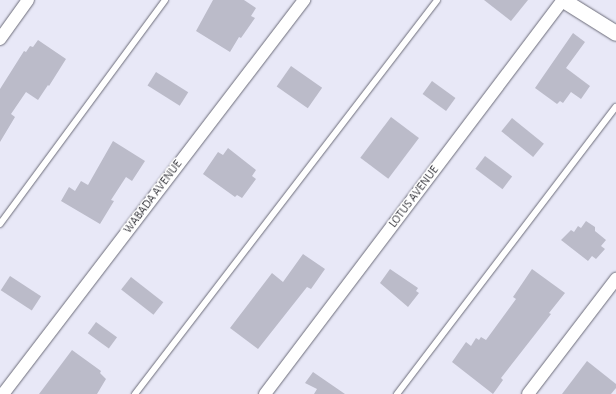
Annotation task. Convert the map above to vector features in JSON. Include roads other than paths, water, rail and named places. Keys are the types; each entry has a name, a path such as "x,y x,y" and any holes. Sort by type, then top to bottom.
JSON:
{"street":[{"path":"0,39 28,0"},
{"name":"WABADA AVENUE","path":"3,394 304,0"},
{"path":"563,0 616,33"},
{"name":"LOTUS AVENUE","path":"265,394 563,0"},
{"path":"528,394 616,279"}],"lane":[{"path":"0,224 165,0"},
{"path":"135,394 437,0"},
{"path":"397,394 616,107"}]}
